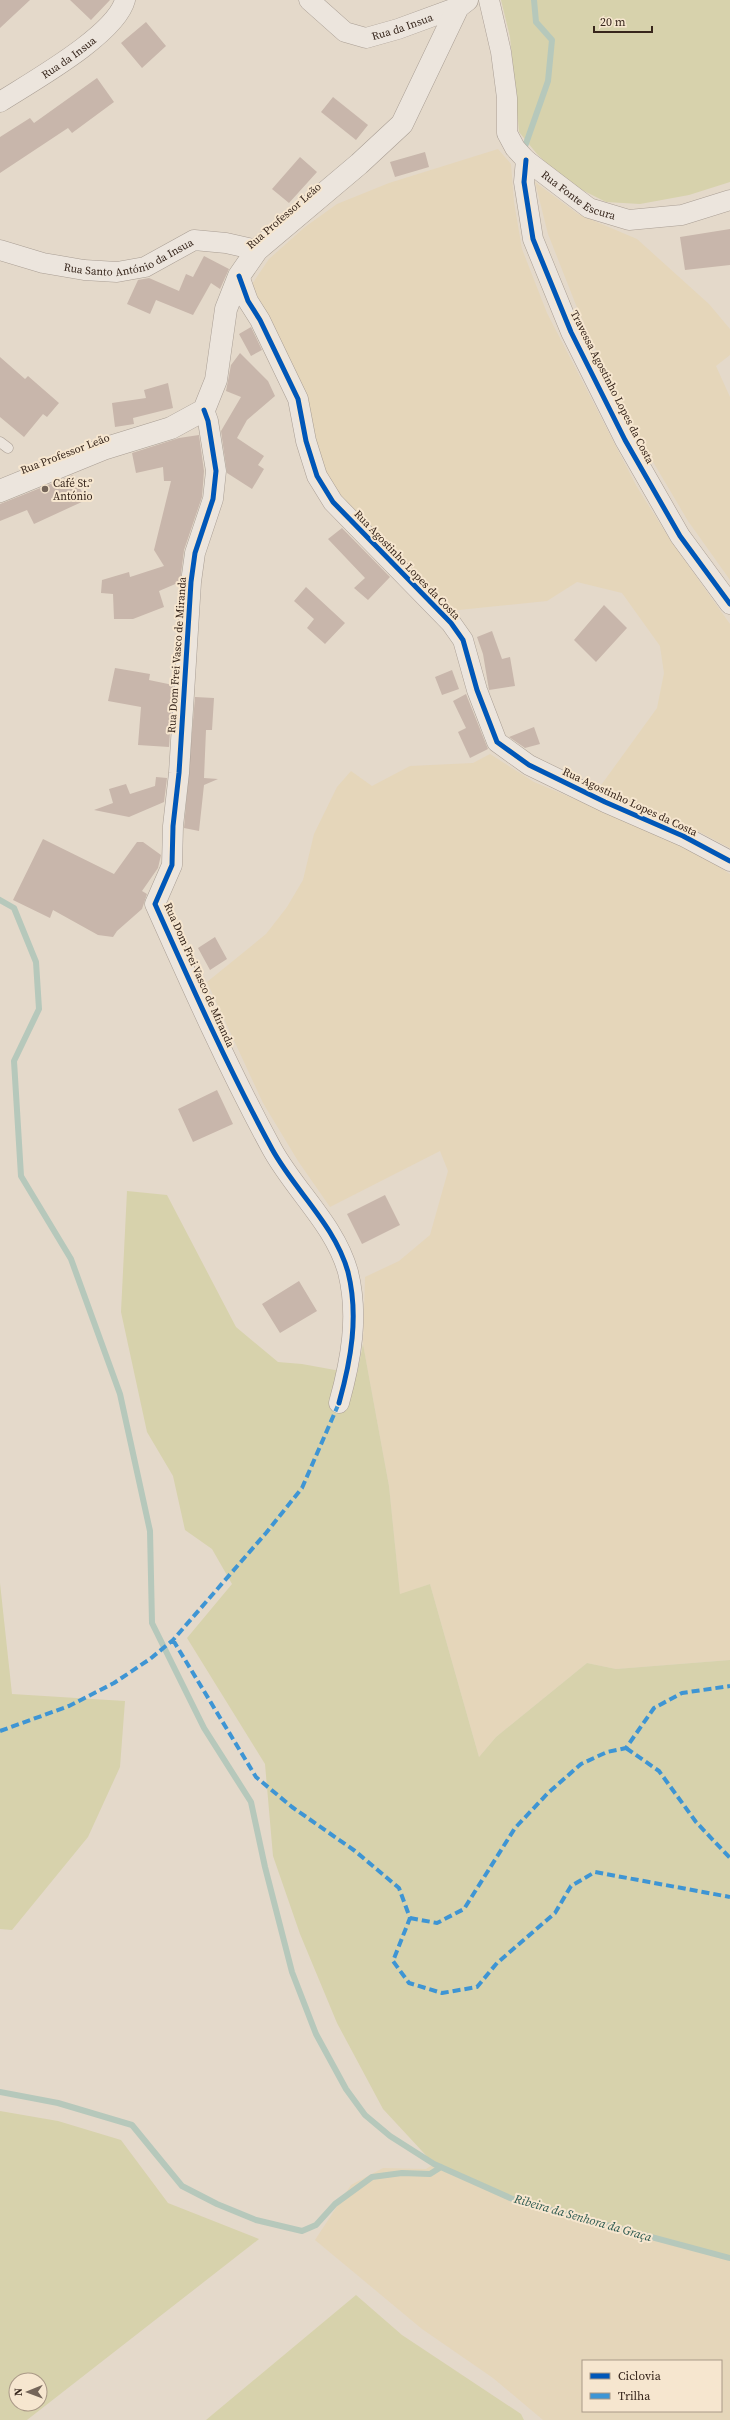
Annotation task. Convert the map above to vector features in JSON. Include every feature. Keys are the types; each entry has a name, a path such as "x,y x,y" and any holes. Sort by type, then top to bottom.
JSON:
{"street":[{"name":"Rua da Insua","path":"0,102 98,36 123,8 125,0"},
{"name":"Rua da Insua","path":"309,0 345,32 366,38 398,29 463,4"},
{"name":"Rua Fonte Escura","path":"489,0 501,52 507,98 507,132 521,154 589,208 629,220 682,215 730,201"},
{"name":"Rua Professor Leão","path":"0,491 103,449 171,428 204,410 216,380 226,309 238,276 257,250 359,164 402,124 463,4"},
{"name":"Travessa Agostinho Lopes da Costa","path":"521,154 533,239 571,332 625,440 680,536 730,604"},
{"name":"Rua Santo António da Insua","path":"0,250 43,263 84,270 117,272 145,267 194,240 226,243 257,250"},
{"name":"Rua Agostinho Lopes da Costa","path":"238,276 248,301 260,320 298,400 306,442 317,476 333,502 451,623 463,640 477,690 497,742 529,765 605,802 683,836 730,861"},
{"name":"Rua Dom Frei Vasco de Miranda","path":"204,410 211,436 215,478 213,499 195,553 191,582 178,786 173,826 172,865 155,904 232,1072 273,1151 329,1230 348,1272 354,1315 350,1364 339,1403"}],"shaded area":[{"path":"501,0 730,0 730,182 689,195 640,204 606,202 566,182 537,154 519,132 510,37"},
{"path":"498,149 511,164 514,202 522,249 547,313 637,487 671,541 730,624 730,848 690,827 599,788 657,708 664,673 660,646 622,593 577,582 547,601 449,611 349,509 328,480 250,287 269,259 305,227 337,204 389,183"},
{"path":"535,182 578,214 637,239 709,304 730,329 730,355 716,366 730,397 730,580 688,521 623,411 576,305 548,234"},
{"path":"490,754 534,782 685,845 730,874 730,1660 616,1669 587,1663 496,1737 479,1757 430,1584 400,1595 389,1486 363,1344 365,1277 399,1261 430,1235 448,1171 440,1151 330,1207 298,1161 263,1103 207,982 266,934 287,907 303,880 314,834 337,787 351,771 372,786 410,766 473,763"},
{"path":"127,1191 167,1195 236,1327 278,1362 302,1364 357,1374 363,1344 389,1486 400,1594 430,1584 479,1757 496,1737 587,1663 616,1669 730,1660 730,2258 517,2201 434,2164 383,2109 337,2023 300,1934 273,1856 265,1764 187,1638 232,1584 212,1549 185,1530 173,1476 147,1432 121,1312"},
{"path":"0,1583 12,1694 125,1701 120,1767 88,1837 12,1930 0,1929"},
{"path":"0,2111 58,2121 121,2140 168,2203 259,2239 48,2404 48,2372 8,2372 8,2412 37,2412 27,2420 0,2420"},
{"path":"434,2164 517,2201 730,2258 730,2420 543,2420 493,2378 422,2329 315,2240 351,2185 383,2168 426,2169"},
{"path":"356,2295 402,2335 521,2414 524,2420 206,2420"}],"building":[{"path":"0,0 30,0 0,28"},
{"path":"70,0 110,0 91,20"},
{"path":"146,22 166,46 142,68 121,43"},
{"path":"97,78 114,102 72,133 68,128 0,173 0,137 30,118 34,123"},
{"path":"333,97 368,125 356,140 321,112"},
{"path":"425,152 429,167 395,177 390,162"},
{"path":"300,157 317,172 289,203 272,189"},
{"path":"730,229 730,265 685,270 680,237"},
{"path":"204,256 229,269 220,289 211,283 193,315 156,300 150,314 127,304 138,280 149,278 179,291 186,274 193,277"},
{"path":"251,327 262,350 251,356 239,334"},
{"path":"240,353 268,381 275,396 247,420 237,438 264,456 258,465 264,469 252,489 227,473 221,431 241,397 226,391 231,365"},
{"path":"0,357 25,379 28,376 59,403 47,417 43,414 24,437 0,417"},
{"path":"168,383 173,408 133,418 134,424 115,427 112,403 146,398 144,390"},
{"path":"199,435 204,471 202,497 184,550 180,582 159,591 164,607 133,619 114,619 113,594 101,593 102,580 129,572 130,577 164,566 154,550 171,481 164,481 163,467 136,473 132,453 179,438"},
{"path":"73,475 86,500 34,524 27,510 0,521 0,504"},
{"path":"342,528 390,577 368,600 354,588 365,578 328,539"},
{"path":"306,587 345,623 325,644 307,628 314,619 294,601"},
{"path":"604,605 627,628 596,662 574,640"},
{"path":"492,631 502,659 510,657 515,686 489,690 483,654 477,637"},
{"path":"115,668 150,674 149,680 173,685 169,747 138,745 141,707 108,701"},
{"path":"452,670 459,689 442,695 435,677"},
{"path":"466,694 488,749 470,758 458,732 466,728 453,701"},
{"path":"195,697 214,698 212,730 206,730 204,778 218,779 204,785 199,831 184,828"},
{"path":"534,727 540,744 525,748 509,737"},
{"path":"156,777 167,778 164,802 129,817 94,810 113,803 109,789 126,784 130,794 155,786"},
{"path":"43,839 114,874 137,842 143,842 161,855 158,868 142,891 147,894 142,909 117,931 113,937 98,935 53,910 50,918 13,900"},
{"path":"215,937 227,959 210,970 198,948"},
{"path":"217,1090 233,1124 193,1142 178,1109"},
{"path":"385,1195 400,1225 362,1244 347,1214"},
{"path":"299,1281 317,1311 280,1333 262,1304"}],"waterway":[{"path":"523,152 548,81 552,40 536,22 534,0"},
{"path":"0,900 14,908 36,962 39,1009 14,1061 21,1176 71,1259 120,1394 150,1531 152,1623 204,1728 251,1802 265,1867 292,1972 316,2034 346,2089 365,2115 390,2136 434,2164 517,2201 730,2258"},
{"name":"Ribeira da Senhora da Graça","path":"0,2092 58,2103 132,2125 182,2186 217,2204 256,2220 302,2231 316,2225 335,2204 372,2177 402,2173 430,2174 441,2167"}],"marked path":[{"path":"0,1731 69,1706 114,1683 150,1659 173,1640 266,1533 302,1488 339,1403"},
{"path":"173,1640 256,1777 292,1807 355,1851 399,1888 410,1918 393,1961 409,1983 442,1993 477,1987 497,1963 555,1913 571,1886 595,1872 730,1897"},
{"path":"410,1918 437,1923 464,1909 515,1828 548,1793 581,1764 607,1752 626,1748 654,1708 682,1693 730,1686"},
{"path":"626,1748 659,1771 696,1822 730,1858"}],"cycle path":[{"path":"526,160 524,182 533,239 571,332 625,440 680,536 730,604"},
{"path":"239,276 248,301 260,320 298,399 306,441 317,476 333,502 451,623 463,640 477,690 497,742 529,765 605,802 683,836 730,861"},
{"path":"204,410 208,421 216,471 213,499 195,553 191,582 179,773 173,826 172,865 155,904 226,1059 256,1119 281,1164 314,1209 334,1239 342,1255 348,1272 351,1288 353,1321 350,1354 339,1403"}],"place":[{"name":"Café St.º António","path":"45,489"}]}
